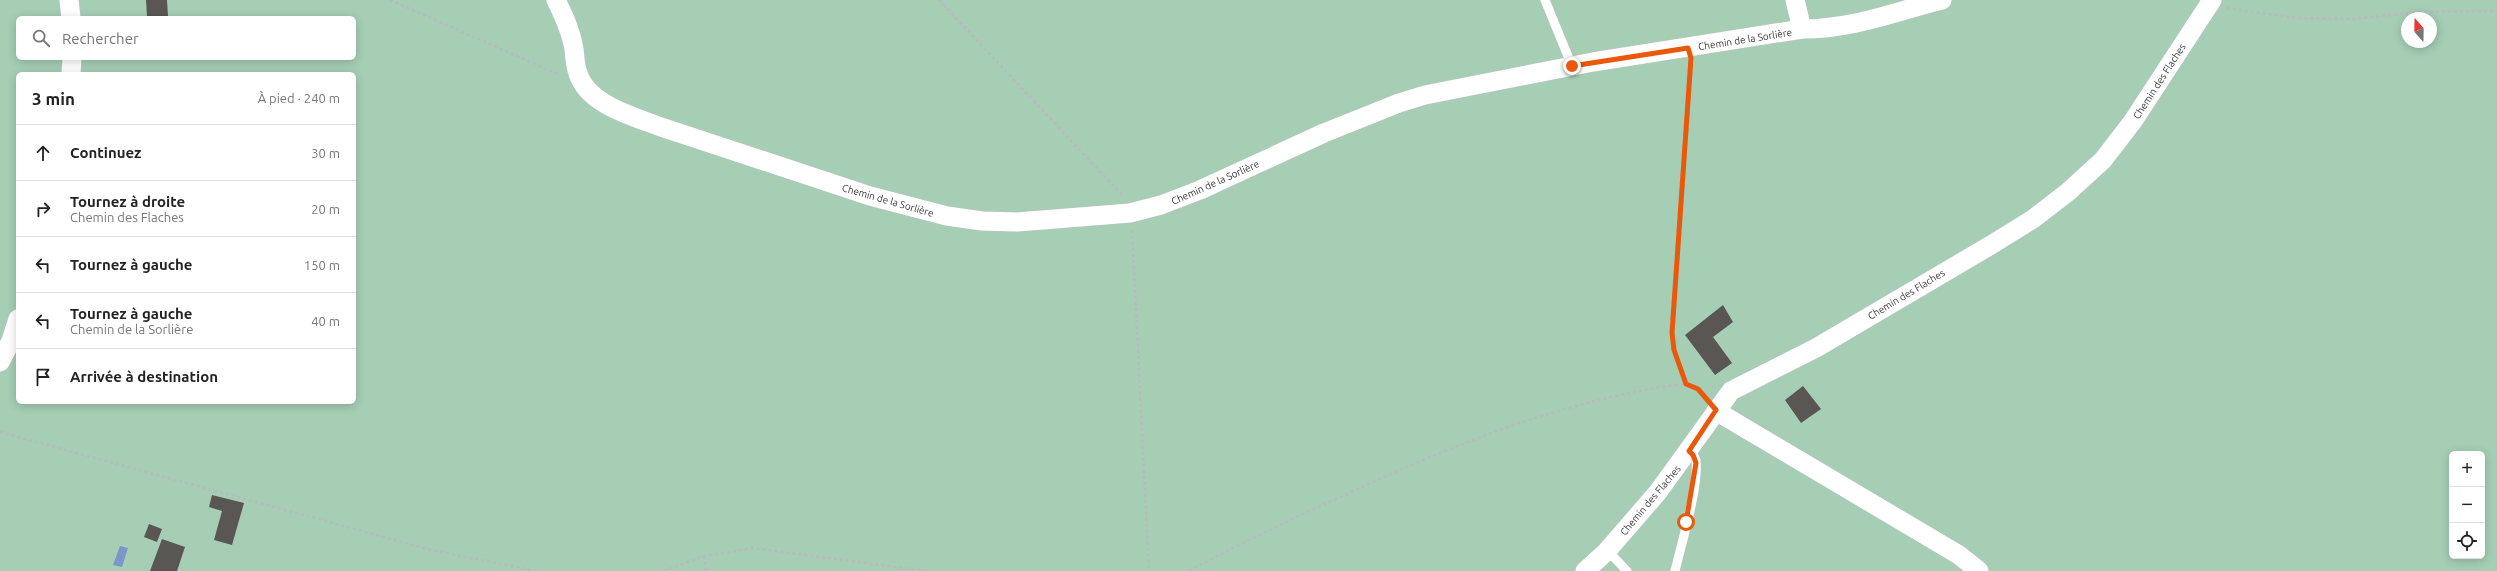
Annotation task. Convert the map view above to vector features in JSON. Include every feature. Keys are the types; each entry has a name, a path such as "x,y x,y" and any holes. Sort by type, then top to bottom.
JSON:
{"street":[{"path":"69,0 71,16"},
{"name":"Chemin de la Sorlière","path":"556,0 570,32 578,75 585,87 600,100 646,121 911,208 947,216 1003,221 1130,213 1161,205 1200,190 1324,133 1399,103 1460,87 1572,66 1802,29 1829,29 1856,25 1942,0"},
{"path":"1795,0 1802,29"},
{"name":"Chemin des Flaches","path":"1585,571 1607,550 1658,492 1689,451 1716,410 1731,392 1816,348 1991,245 2033,219 2068,192 2103,160 2128,126 2211,2"},
{"path":"71,72 72,60"},
{"path":"0,362 16,324"},
{"path":"1716,410 1959,555 1979,571"}],"lane":[{"path":"1545,0 1572,66"},
{"path":"1675,571 1695,475 1695,458 1689,451"},
{"path":"1607,550 1627,571"}],"path":[{"path":"390,0 558,75 578,75"},
{"path":"939,0 1122,194 1130,213 1149,571"},
{"path":"2211,2 2297,18 2351,19 2420,12 2497,11"},
{"path":"1686,384 1674,350 1672,333 1692,66 1688,48"},
{"path":"1189,571 1271,529 1431,455 1508,426 1581,404 1658,387 1686,384 1698,389 1716,410"},
{"path":"0,432 431,550 536,571"},
{"path":"664,571 704,556 753,548 926,571"},
{"path":"704,556 707,571"}],"green space":[{"path":"0,0 2497,0 2497,571 0,571"}],"water":[{"path":"120,546 128,548 122,567 113,565"}],"building":[{"path":"146,0 167,0 168,16 147,16"},
{"path":"1723,305 1733,322 1713,337 1732,363 1715,375 1685,335"},
{"path":"1803,386 1821,409 1801,423 1785,400"},
{"path":"212,495 244,503 232,545 214,540 222,511 209,507"},
{"path":"149,524 162,529 157,542 144,537"},
{"path":"162,539 185,547 177,571 150,571"}],"route":[{"path":"1572,66 1688,48 1691,58 1692,66 1689,86 1672,333 1674,350 1686,384 1698,389 1716,410 1710,423 1689,451 1695,458 1696,463 1693,488 1686,522"}]}
